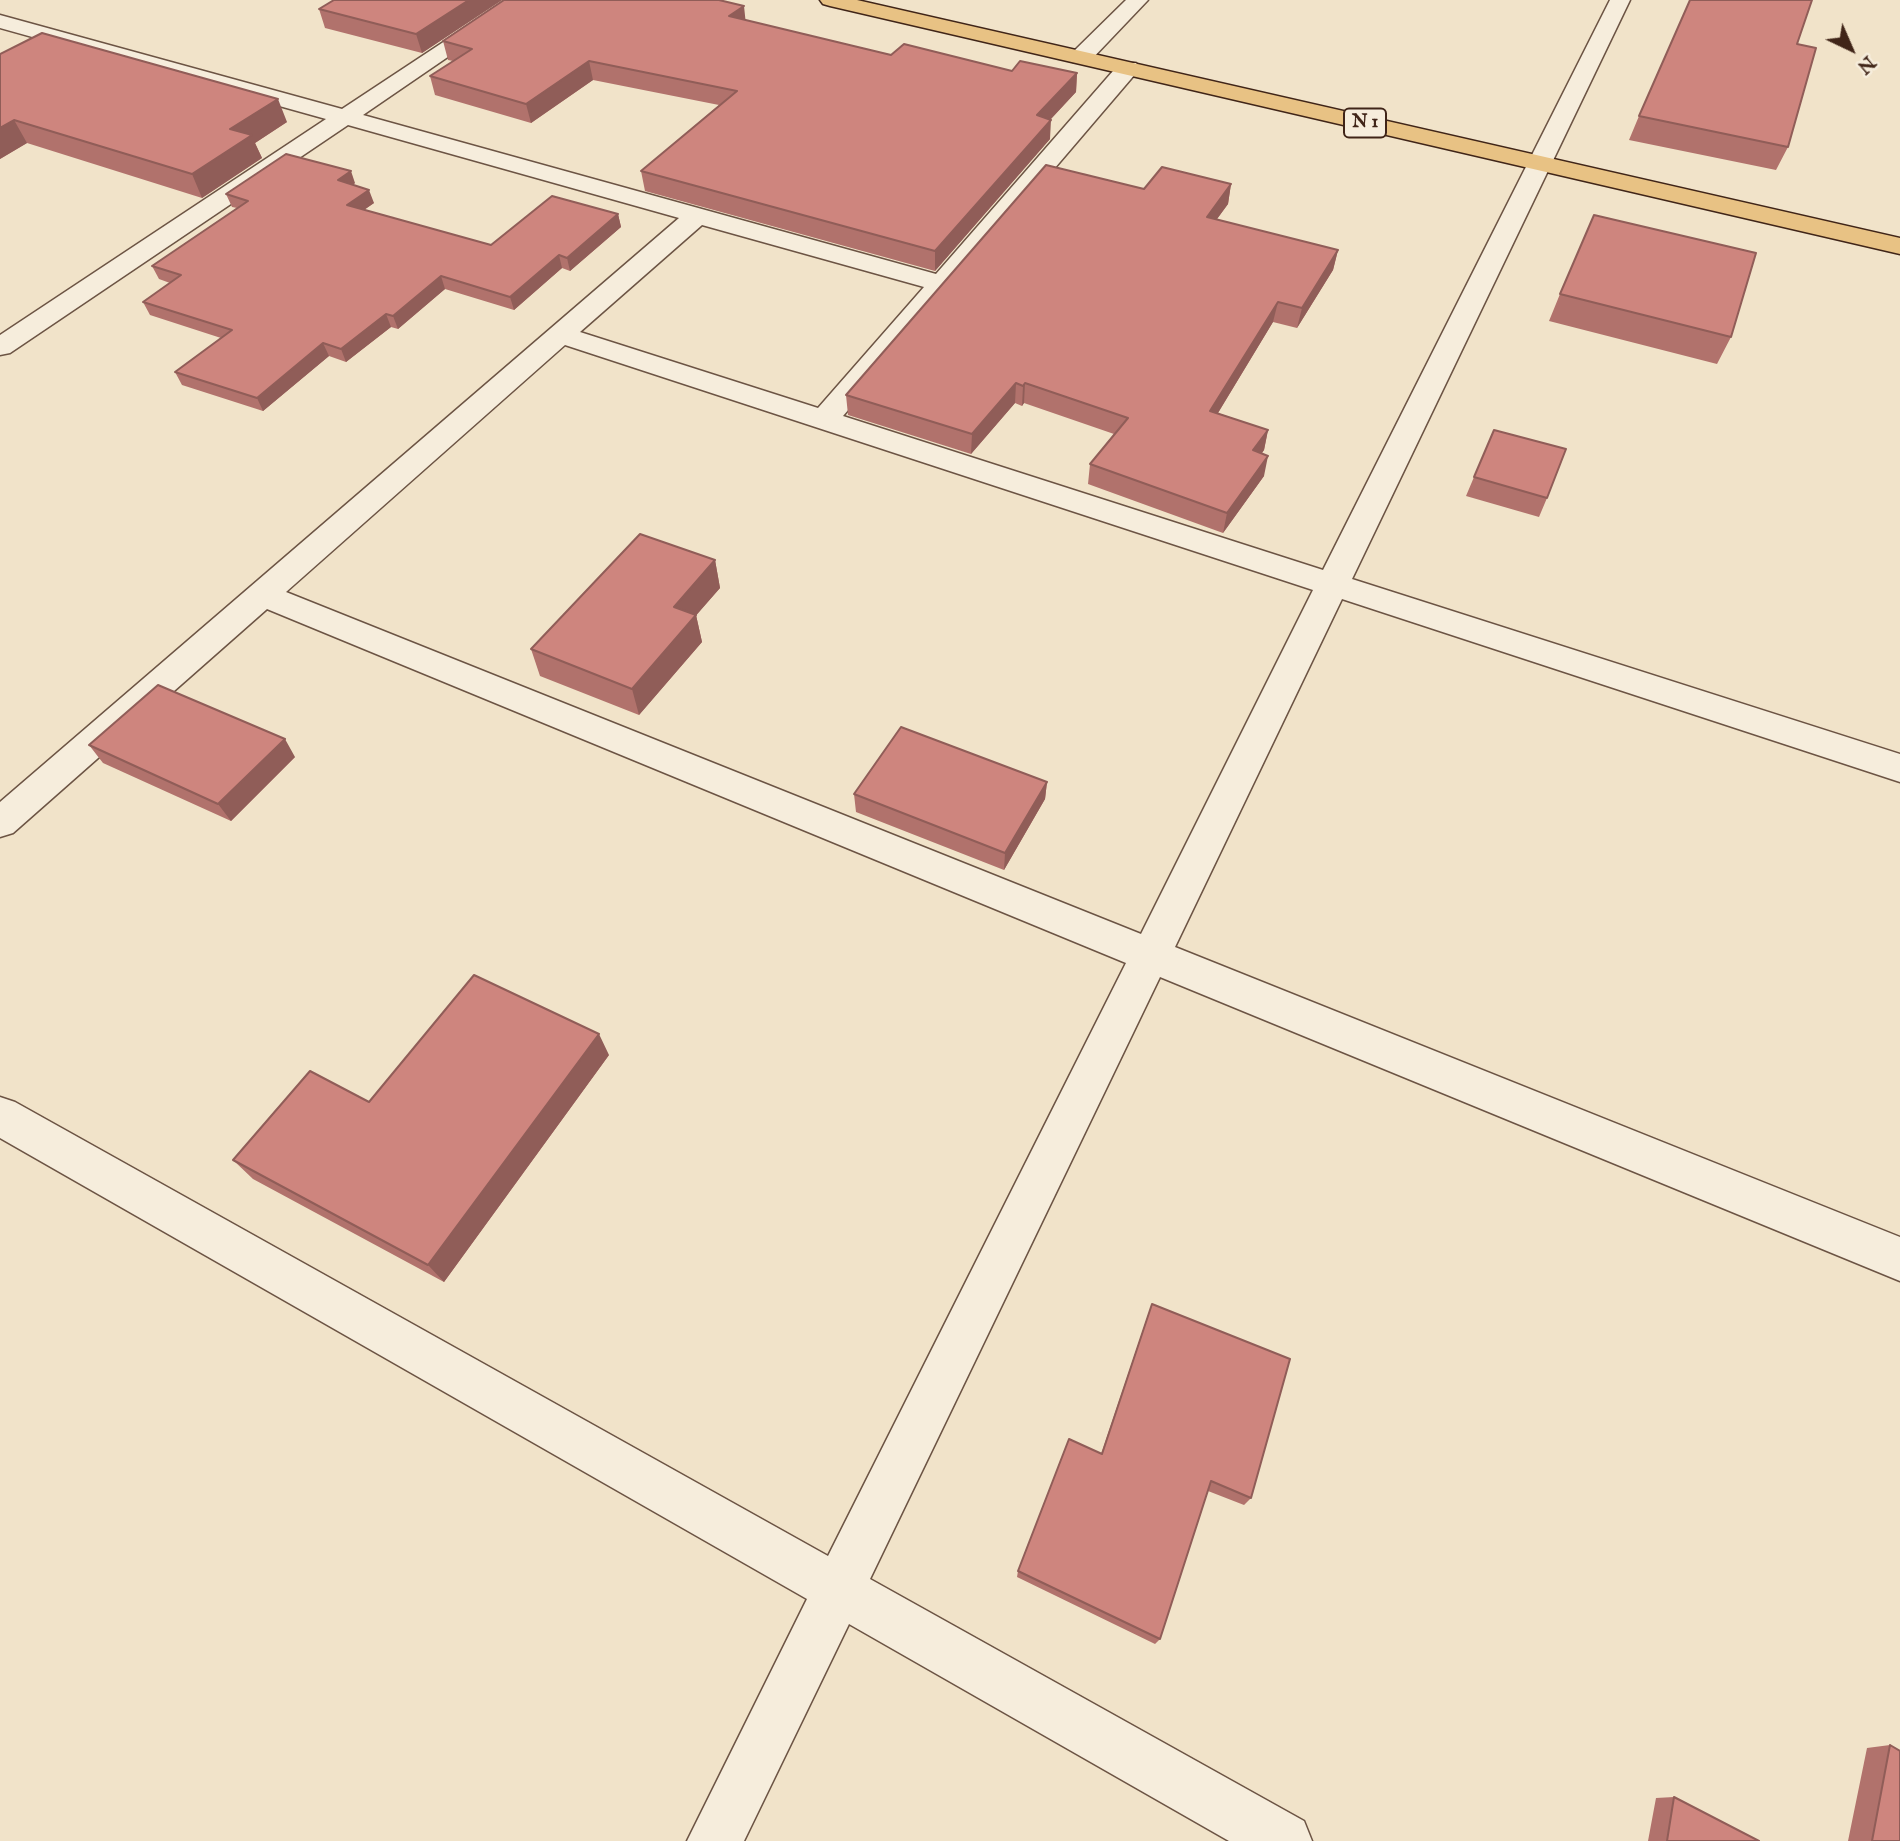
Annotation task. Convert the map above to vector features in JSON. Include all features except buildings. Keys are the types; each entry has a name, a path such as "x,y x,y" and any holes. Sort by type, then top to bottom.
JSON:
{"highway":[{"name":"N 1","path":"830,0 1900,246"}],"street":[{"path":"0,347 521,0"},
{"path":"1081,57 1138,0"},
{"path":"715,1841 1620,0"},
{"path":"0,21 942,284"},
{"path":"32,56 63,39"},
{"path":"824,420 1128,68"},
{"path":"0,823 697,216"},
{"path":"561,335 1900,768"},
{"path":"263,594 1900,1259"},
{"path":"0,1116 1284,1841"}]}
